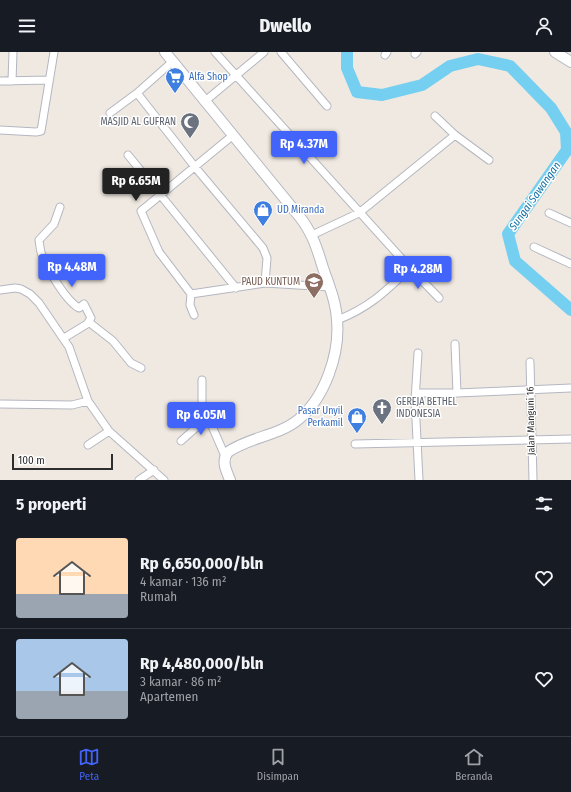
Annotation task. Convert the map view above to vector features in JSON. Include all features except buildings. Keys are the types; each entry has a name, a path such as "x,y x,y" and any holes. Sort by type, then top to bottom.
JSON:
{"street":[{"path":"12,52 12,80"},
{"path":"0,130 40,132 43,122 54,52"},
{"path":"165,52 312,234 330,287 337,320 337,340 330,370 313,405 300,418 289,426 232,450 225,456"},
{"path":"215,52 410,268 439,298"},
{"path":"204,102 264,52"},
{"path":"281,52 327,106"},
{"path":"555,52 571,62"},
{"path":"110,113 137,93 172,62"},
{"path":"0,81 49,80"},
{"path":"137,93 195,167 264,248 266,258 266,283"},
{"path":"435,116 455,135 489,160"},
{"path":"312,234 360,213 455,135"},
{"path":"194,316 190,306 191,294 160,252 141,213 142,209 161,196 232,136"},
{"path":"128,155 236,288"},
{"path":"60,207 54,224 39,240 42,256 61,291 73,305 79,308 84,304 87,307 90,322 113,341 131,363 141,368"},
{"path":"549,214 571,223"},
{"path":"534,247 571,264"},
{"path":"337,320 370,305 398,282 410,268"},
{"path":"191,294 266,283 330,287"},
{"path":"0,290 15,288 30,294 39,303 64,338 73,355 81,385 88,401 110,431 164,480"},
{"path":"64,338 90,322"},
{"path":"455,344 457,393"},
{"path":"418,353 415,400 419,480"},
{"name":"Jalan Manguni 16","path":"530,362 533,480"},
{"path":"202,380 202,400 225,456 224,464 230,480"},
{"path":"416,393 457,393 571,388"},
{"path":"0,404 72,405 88,401"},
{"path":"181,441 208,416"},
{"path":"88,446 110,431"},
{"path":"355,444 571,439"},
{"path":"139,480 154,470"}],"waterway":[{"name":"Sungai Sawangan","path":"347,52 347,68 357,92 382,95 422,85 450,66 478,59 510,66 551,108 566,132 567,150 508,234 515,261 571,310"}],"place":[{"name":"Alfa Shop","path":"175,94"},
{"name":"MASJID AL GUFRAN","path":"190,139"},
{"name":"UD Miranda","path":"263,227"},
{"name":"PAUD KUNTUM","path":"314,299"},
{"name":"GEREJA BETHEL INDONESIA","path":"382,425"},
{"name":"Pasar Unyil Perkamil","path":"357,434"}]}
